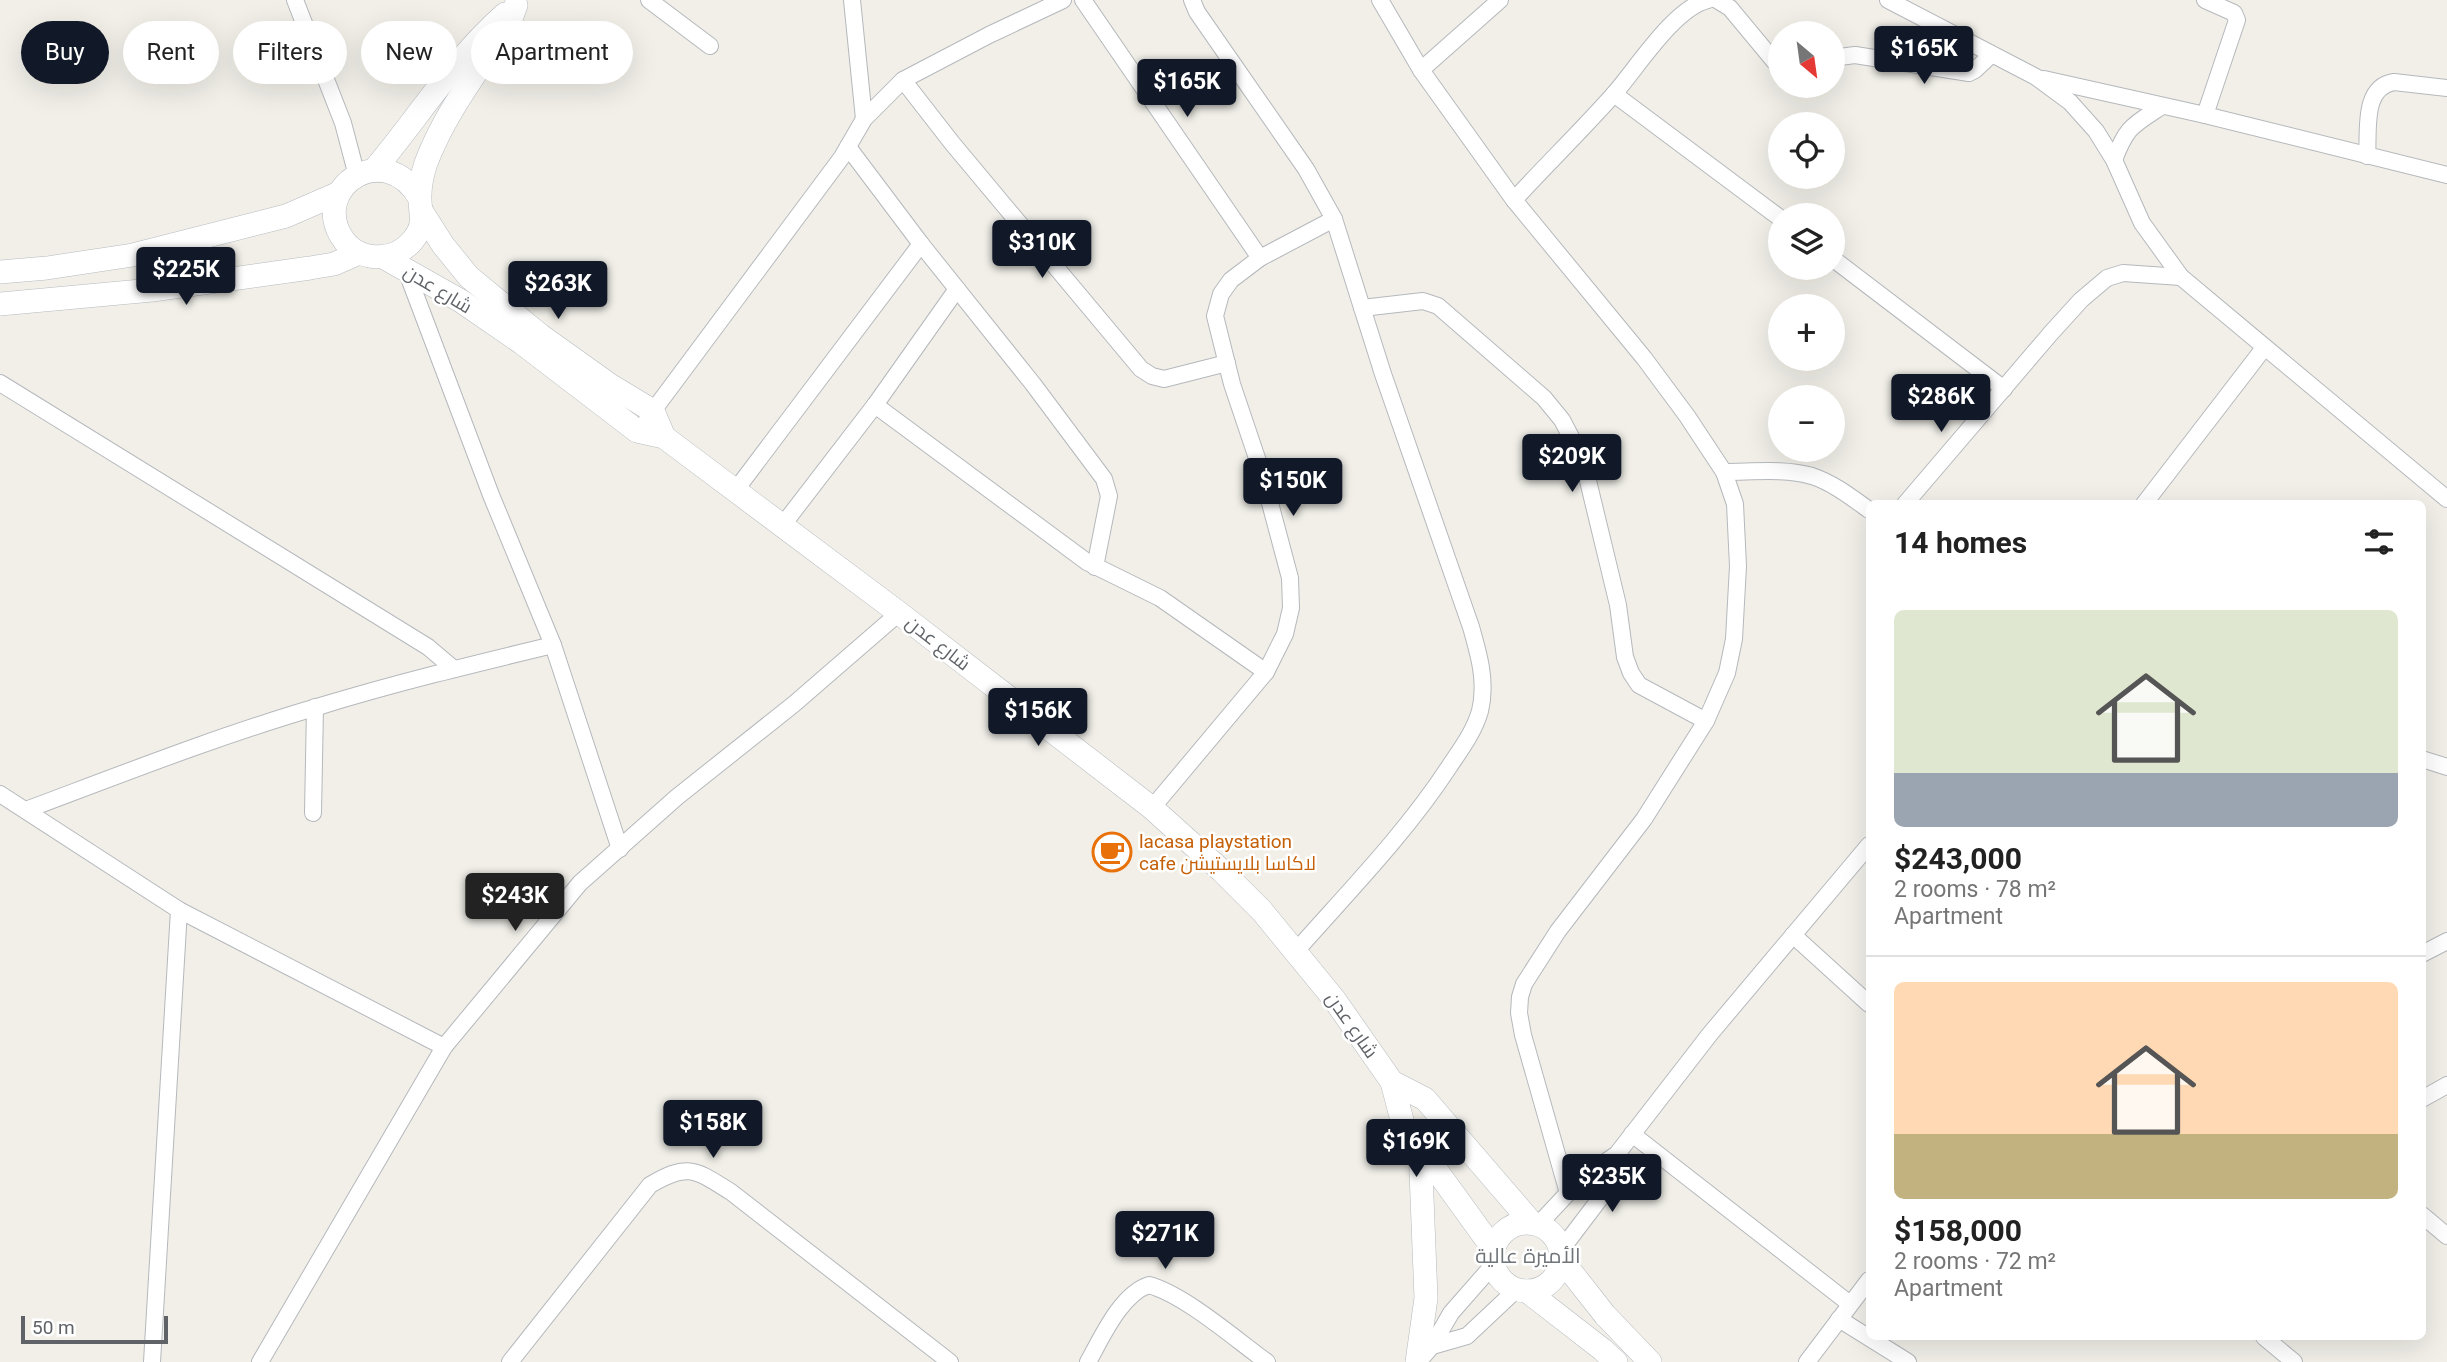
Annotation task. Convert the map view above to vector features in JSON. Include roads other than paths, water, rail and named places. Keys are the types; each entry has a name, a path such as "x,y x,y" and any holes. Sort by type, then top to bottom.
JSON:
{"street":[{"path":"295,0 365,173"},
{"path":"649,0 710,46"},
{"path":"852,0 864,119"},
{"path":"637,431 848,147 864,119 903,80 1063,0"},
{"path":"1083,0 1260,258"},
{"path":"1192,0 1197,12 1306,169 1334,219 1383,374 1481,663 1483,687 1479,712 1471,734 1434,790 1389,848 1296,951"},
{"path":"1380,0 1421,70 1514,200 1644,359 1724,472 1734,504 1738,566 1734,639 1727,673 1706,721 1644,819 1558,932 1524,984 1520,997 1519,1013 1523,1035 1568,1193"},
{"path":"1421,70 1500,0"},
{"path":"1514,200 1614,94 1661,36 1688,10 1708,0"},
{"path":"1717,0 1730,8 1768,54"},
{"path":"1888,0 2036,77 2070,102 2086,118 2114,160 2142,223 2181,277 2447,499"},
{"path":"2205,0 2234,13 2237,20 2205,115"},
{"path":"0,272 133,255 286,216 339,194 404,135 480,37 518,2"},
{"path":"339,194 335,216 337,227 349,246 359,253 383,257 394,254 411,242 421,223 425,166 467,87 510,22 518,2"},
{"path":"1845,56 1855,55 1969,73 1991,55"},
{"path":"2036,77 2205,115 2447,175"},
{"path":"903,80 951,143 1141,369 1164,379 1227,363"},
{"path":"2367,156 2371,103 2379,88 2394,82 2447,88"},
{"path":"1614,94 1768,209"},
{"path":"2114,160 2129,128 2162,106"},
{"path":"848,147 921,244 1033,384 1104,480 1109,496 1095,567"},
{"path":"365,173 388,171 401,176 412,185 421,205"},
{"name":"شارع عدن","path":"421,205 443,245 469,277 540,335 610,385 653,411 664,437"},
{"path":"1152,808 1266,672 1285,635 1291,608 1290,578 1262,473 1214,316 1221,294 1231,280 1260,258 1334,219"},
{"path":"735,491 921,244"},
{"path":"0,304 152,290 310,268 334,264 359,253"},
{"name":"شارع عدن","path":"383,257 461,301 522,343 637,431 664,437 899,613 1152,808 1246,895 1334,999 1392,1082 1403,1124 1494,1257"},
{"path":"1845,268 2004,389"},
{"path":"406,270 491,495 553,645 620,849"},
{"path":"1908,500 2051,333 2081,300 2107,278 2123,273 2181,277"},
{"path":"782,526 874,405 957,289"},
{"path":"1362,308 1423,301 1438,306 1544,398 1562,420 1583,460 1618,605 1625,657 1631,673 1639,685 1706,721"},
{"path":"2147,500 2264,348"},
{"path":"0,383 417,640 454,669"},
{"path":"874,405 1095,567 1160,598 1266,672"},
{"path":"1724,472 1779,472 1811,476 1839,488 1866,508"},
{"path":"260,1362 444,1047 580,884 677,797 794,704 899,613"},
{"path":"26,810 183,751 315,707 553,645"},
{"path":"313,813 315,707"},
{"path":"2426,760 2447,766"},
{"path":"0,794 179,910 444,1047"},
{"path":"1422,1357 1451,1313 1494,1257 1501,1234 1514,1225 1535,1223 1582,1178 1616,1154 1710,1034 1866,849"},
{"path":"152,1362 179,910"},
{"path":"1793,935 1866,1001"},
{"path":"2426,952 2447,941"},
{"name":"شارع عدن","path":"1392,1082 1425,1099 1535,1223"},
{"path":"2426,1097 2447,1085"},
{"path":"1632,1134 1850,1304"},
{"path":"1420,1147 1426,1298 1422,1357"},
{"path":"1422,1357 1467,1336 1522,1290 1540,1289 1550,1282 1558,1271 1561,1254 1605,1192 1616,1154"},
{"path":"510,1362 650,1185 669,1174 685,1170 701,1174 731,1192 950,1362"},
{"path":"2426,1218 2447,1236"},
{"path":"1535,1223 1553,1234 1561,1254 1605,1315 1650,1362"},
{"path":"1494,1257 1498,1275 1507,1284 1522,1290 1616,1362"},
{"path":"1807,1362 1866,1284"},
{"path":"1088,1362 1123,1304 1132,1293 1149,1285 1181,1300 1268,1362"},
{"path":"1839,1319 1866,1336"},
{"path":"1873,1340 1908,1362"},
{"path":"2268,1340 2294,1362"}],"place":[{"name":"lacasa playstation cafe لاكاسا بلايستيشن","path":"1112,852"}],"district":[{"name":"الأميرة عالية","path":"1528,1256"}]}
